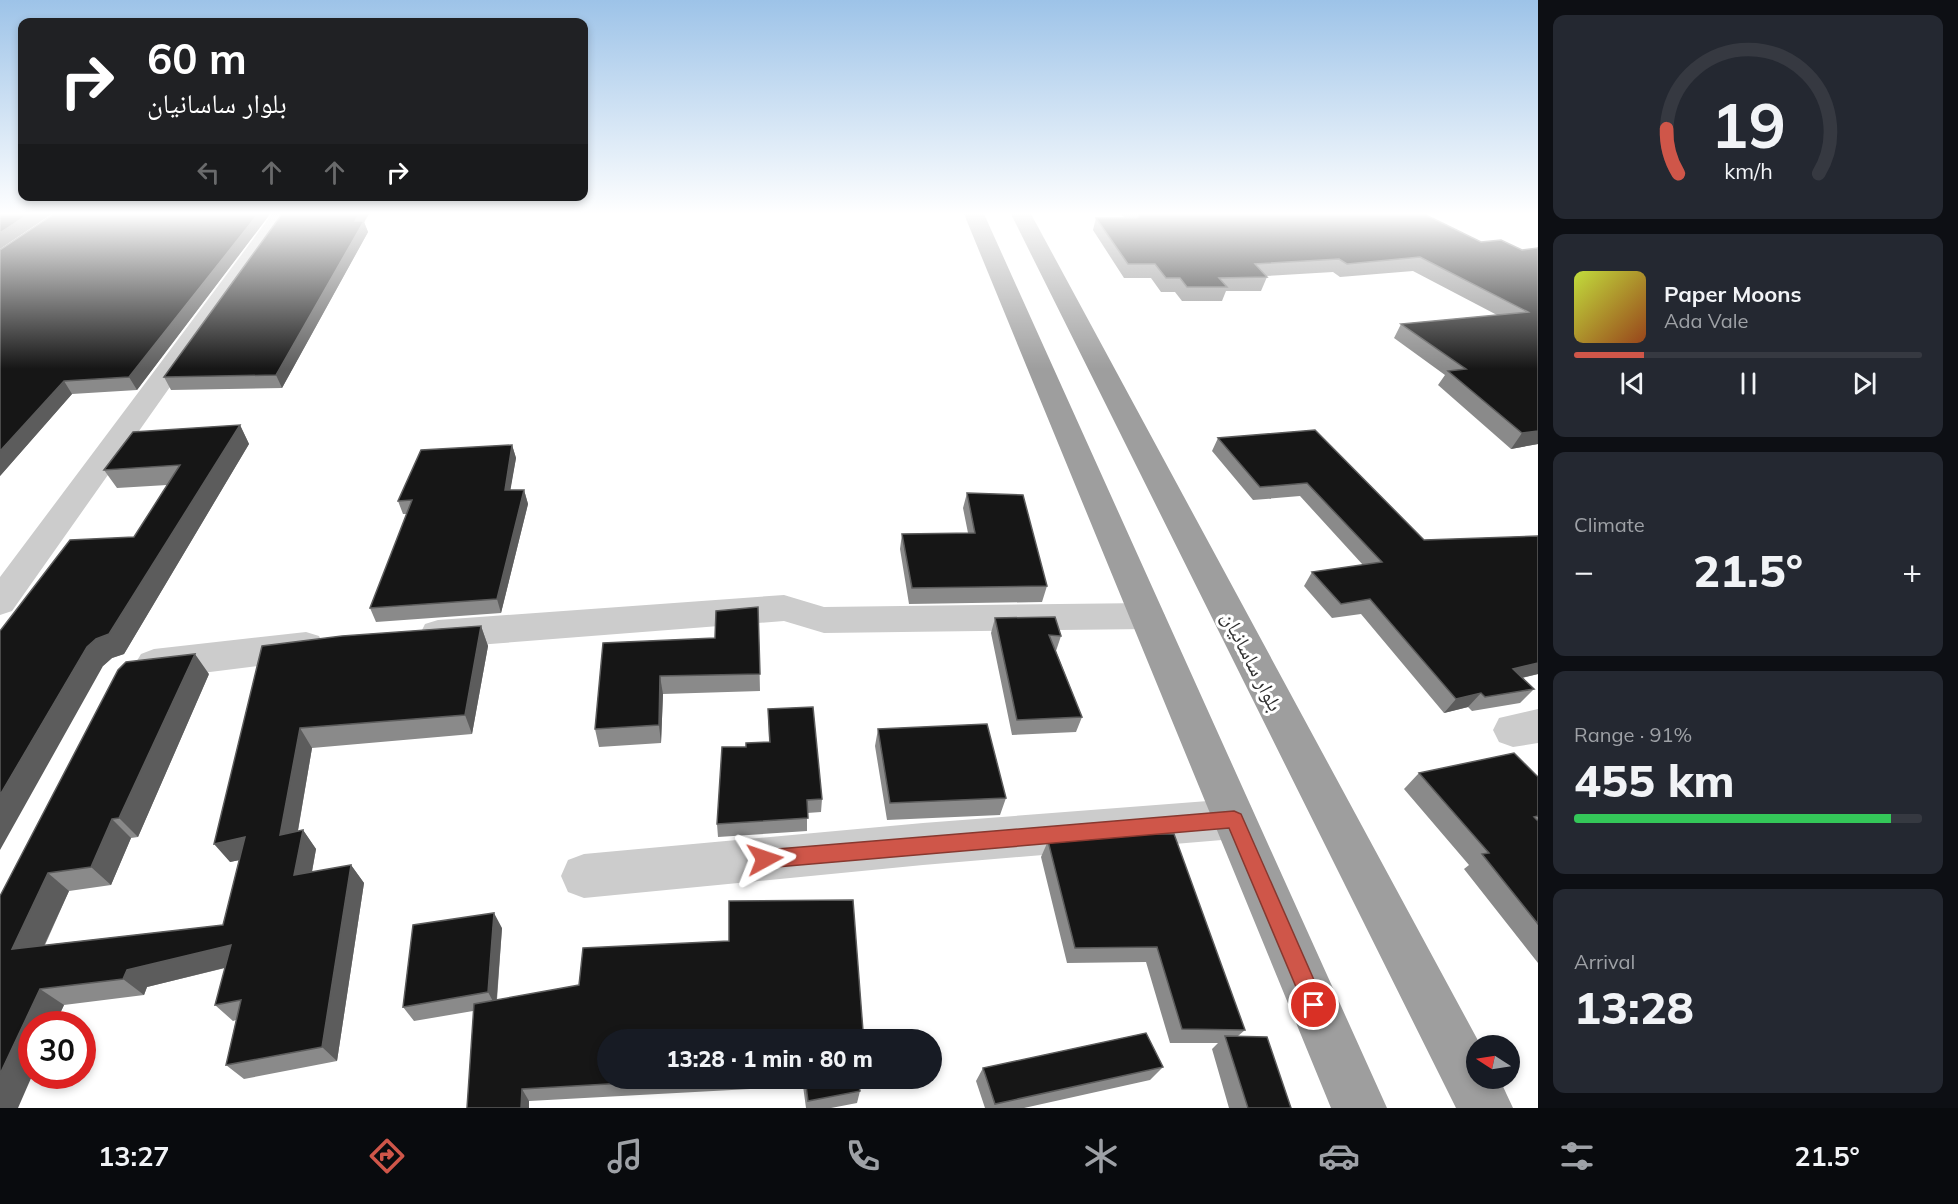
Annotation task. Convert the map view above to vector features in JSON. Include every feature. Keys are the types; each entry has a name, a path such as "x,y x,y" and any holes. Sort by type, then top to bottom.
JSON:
{"highway":[{"path":"996,266 1359,1108"},
{"name":"بلوار ساسانیان","path":"1048,266 1485,1108"}],"street":[{"path":"0,602 244,266"},
{"path":"411,636 784,608 795,609 809,620 1147,616"},
{"path":"118,678 126,670 137,666 341,641"},
{"path":"584,876 934,843 1234,819"}],"building":[{"path":"0,266 217,266 129,377 64,381 0,451"},
{"path":"245,266 338,266 276,375 164,377"},
{"path":"1156,266 1257,266 1267,277 1219,278 1227,287 1187,287 1180,278 1166,278"},
{"path":"1437,266 1538,266 1538,431 1522,433 1448,371 1466,369 1401,324 1528,312"},
{"path":"240,425 109,634 96,639 87,647 0,795 0,631 70,540 134,537 180,465 104,470 133,432"},
{"path":"1315,430 1424,540 1538,536 1538,663 1513,669 1534,689 1485,697 1481,693 1456,699 1370,599 1341,604 1312,572 1382,562 1307,483 1260,487 1218,438"},
{"path":"512,445 505,490 524,490 497,599 370,608 412,500 398,501 421,450"},
{"path":"967,493 1023,495 1047,586 912,588 902,534 975,533"},
{"path":"758,607 760,674 660,676 659,725 595,729 603,643 715,638 716,611"},
{"path":"1055,617 1061,636 1049,635 1082,717 1017,720 995,618"},
{"path":"481,626 465,715 300,728 280,835 303,830 294,875 351,865 322,1047 226,1065 241,1000 215,1005 231,945 127,970 123,979 40,989 30,1011 18,1011 18,1036 0,1074 0,896 118,670 126,662 195,654 119,818 112,819 91,867 48,873 12,949 223,925 245,837 214,844 262,646 342,636"},
{"path":"813,707 822,799 807,800 808,818 717,824 722,747 746,747 746,743 770,742 768,709"},
{"path":"987,724 1006,798 890,803 878,729"},
{"path":"1514,753 1538,777 1538,816 1534,817 1538,821 1538,924 1482,854 1489,853 1419,773"},
{"path":"1136,834 1174,834 1245,1030 1182,1029 1157,947 1075,948 1048,841"},
{"path":"853,900 863,1029 597,1029 597,1085 522,1089 521,1108 467,1108 474,1004 579,985 583,948 729,941 729,901"},
{"path":"494,913 488,992 403,1007 413,925"},
{"path":"1146,1033 1163,1067 995,1104 983,1068"},
{"path":"1225,1036 1267,1037 1291,1108 1248,1108"},
{"path":"806,1089 860,1089 860,1091 808,1101"}],"route":[{"path":"765,859 1234,819 1314,1005"}]}
